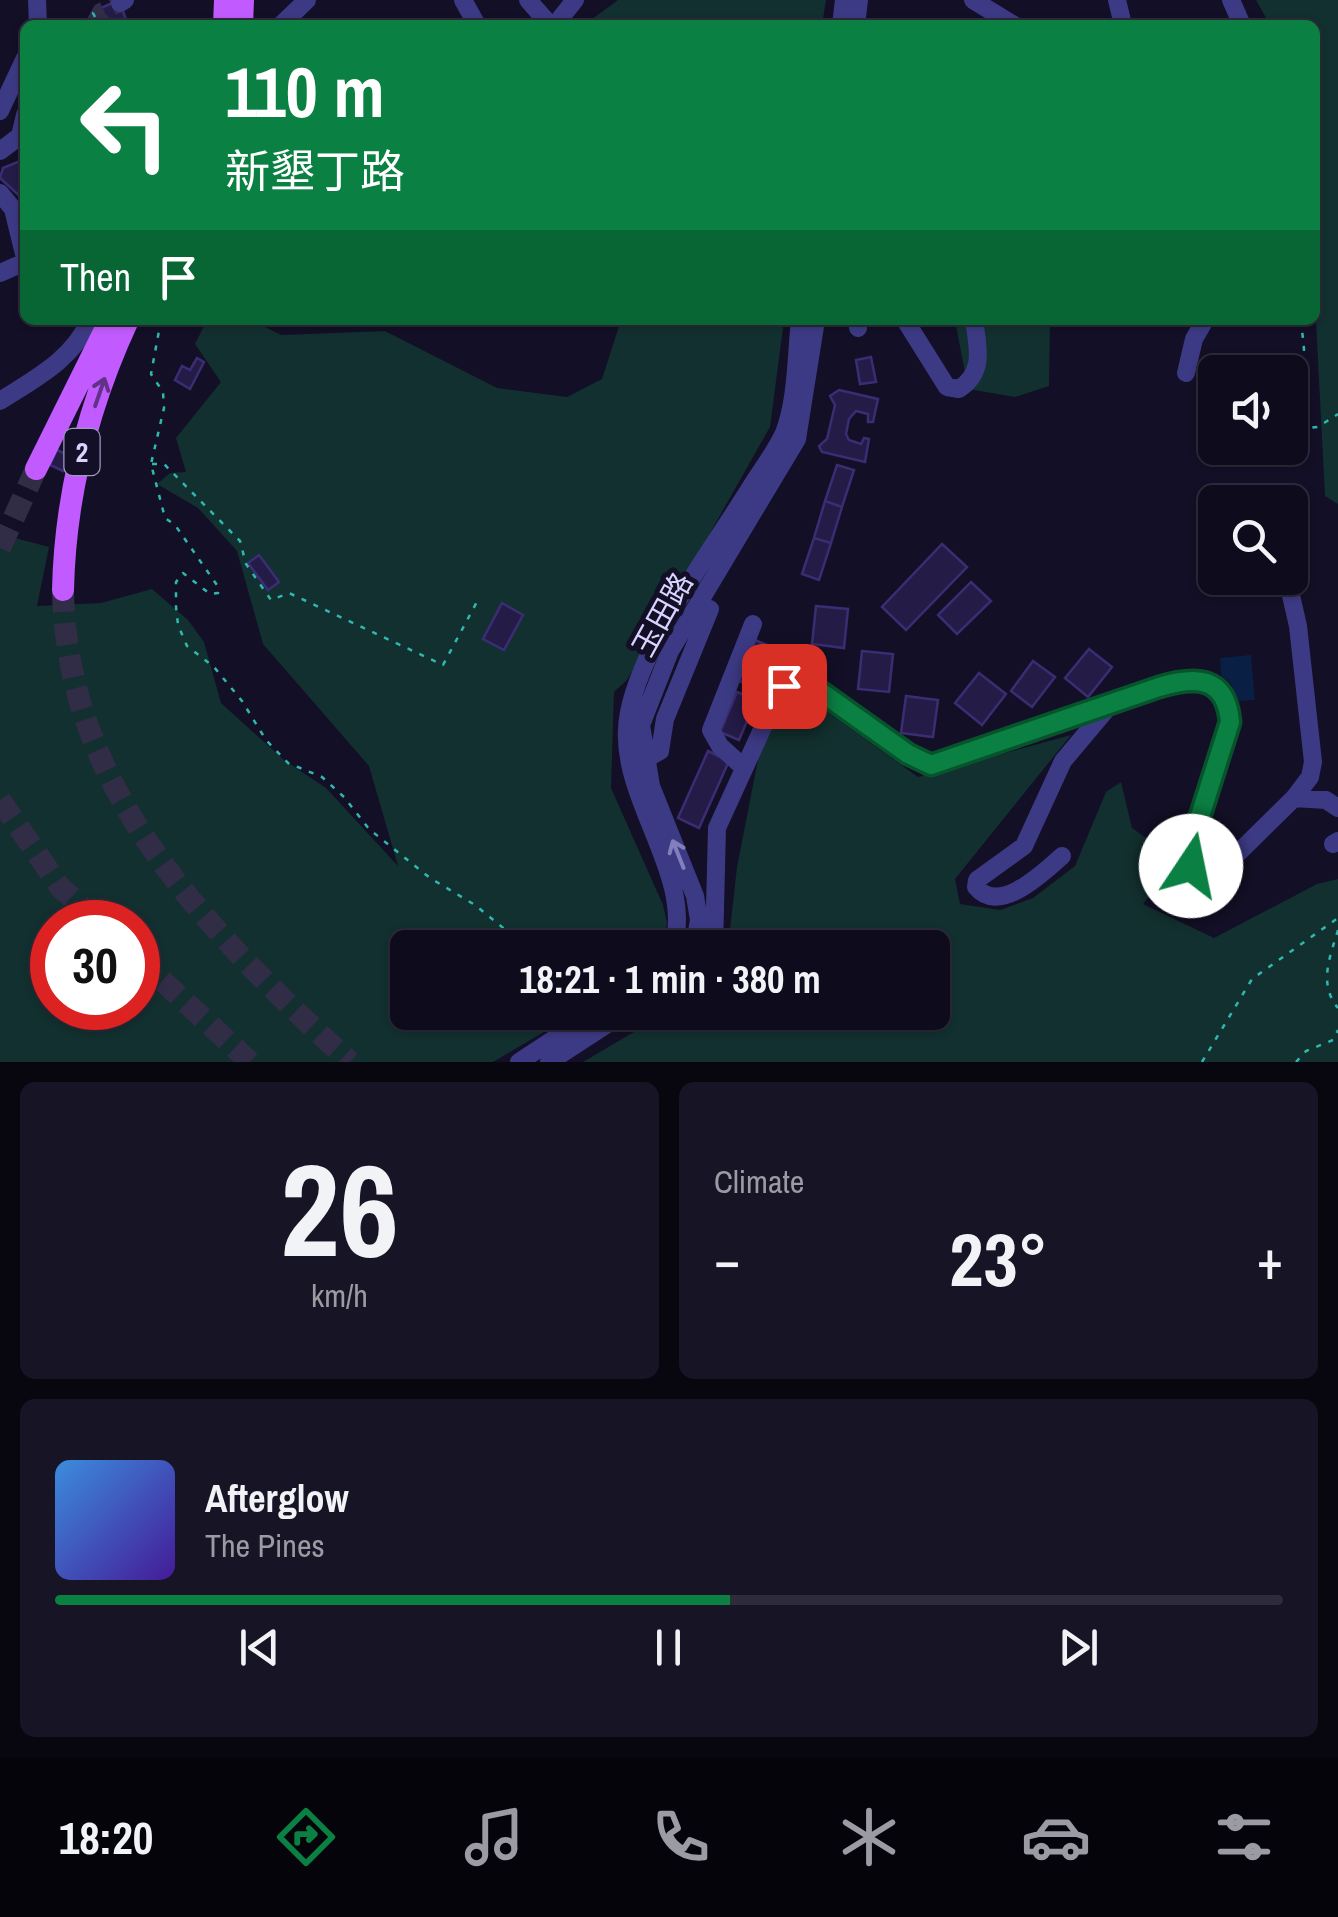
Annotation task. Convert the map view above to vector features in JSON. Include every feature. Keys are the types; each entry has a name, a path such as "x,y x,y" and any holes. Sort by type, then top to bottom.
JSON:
{"main road":[{"name":"2","path":"36,469 108,325"},
{"name":"2","path":"63,590 64,549 79,464 99,394 126,325"}],"street":[{"path":"285,20 307,0"},
{"path":"528,0 547,20"},
{"path":"557,20 575,0"},
{"path":"974,0 1006,20"},
{"path":"0,110 20,68"},
{"path":"0,193 13,209 20,239"},
{"path":"0,401 60,363 82,325"},
{"name":"玉田路","path":"677,930 676,900 626,744 628,714 654,646 783,434 799,325"},
{"name":"玉田路","path":"697,930 695,896 651,786 641,724 658,677 797,439 815,325"},
{"path":"908,325 947,387 959,389 973,380 979,360 975,325"},
{"path":"1186,373 1194,339 1202,325"},
{"path":"714,930 717,828 742,766 780,690 793,679 807,682 908,754 931,765 1181,680 1208,682 1220,690 1229,706 1230,722 1188,854 1195,874 1202,879 1222,869 1310,777 1313,762 1291,595"},
{"path":"646,759 660,751 665,720 710,609"},
{"path":"742,766 711,730 753,624"},
{"path":"1062,856 1032,883 1006,895 981,894 976,887 977,880 986,872 1024,846 1063,761 1112,703"},
{"path":"1310,777 1332,804"},
{"path":"1294,798 1332,804"},
{"path":"518,1062 567,1030"},
{"path":"549,1062 598,1030"}],"path":[{"path":"95,18 93,13 98,11"},
{"path":"159,325 151,374 163,392 164,408 152,464 165,518 175,526 219,588 218,593 210,594 183,573 176,582 178,625 187,646 214,667 288,764 322,778 380,838 507,930"},
{"path":"1302,325 1304,349 1298,417 1307,428 1318,427 1338,414"},
{"path":"152,464 164,464 240,541 246,564 271,600 288,593 444,665 479,598"},
{"path":"1202,1062 1252,979 1338,918"},
{"path":"1338,930 1325,979 1328,996 1338,1008"},
{"path":"1296,1062 1306,1051 1334,1040 1338,1030"}],"green space":[{"path":"618,0 826,0 823,20 591,20"},
{"path":"1256,0 1338,0 1338,504 1325,496 1316,325 1320,325 1320,20 1267,20"},
{"path":"204,325 261,325 281,335 385,331 497,388 567,397 602,379 619,325 783,325 770,427 627,680 614,692 611,788 663,905 666,930 390,930 390,1030 547,1030 493,1062 0,1062 0,534 49,547 37,606 101,603 152,589 188,620 204,642 221,703 284,760 326,788 398,866 369,766 263,644 237,551 198,508 157,484 170,473 186,472 176,438 221,382 195,344"},
{"path":"956,325 1050,325 1049,386 1015,397 968,389"},
{"path":"795,689 918,777 1071,735 955,879 960,904 1000,910 1033,898 1075,866 1106,792 1121,782 1132,828 1177,860 1143,904 1214,938 1317,884 1338,879 1338,1062 583,1062 637,1030 950,1030 950,930 730,930 737,867 764,729"}],"water":[{"path":"1251,655 1255,700 1237,701 1231,684 1221,675 1220,658"}],"building":[{"path":"119,0 126,20 93,20 97,16 94,11"},
{"path":"20,161 20,196 0,178 3,168"},
{"path":"871,357 876,382 860,384 856,360"},
{"path":"197,358 204,362 190,389 175,380 182,366 190,370"},
{"path":"839,390 878,399 873,422 868,422 868,414 856,411 849,419 849,440 861,444 864,438 869,439 865,462 822,452 819,446 827,439 835,405 830,396"},
{"path":"57,450 70,456 63,471 50,465"},
{"path":"837,465 854,470 842,507 825,501"},
{"path":"825,501 842,507 831,543 814,538"},
{"path":"814,538 831,543 819,580 802,574"},
{"path":"942,544 967,567 906,630 882,607"},
{"path":"259,555 279,582 268,590 248,563"},
{"path":"971,582 991,601 957,634 938,615"},
{"path":"502,603 523,615 504,650 483,639"},
{"path":"816,606 848,609 844,648 812,644"},
{"path":"755,640 774,648 758,688 739,681"},
{"path":"1089,649 1112,667 1088,697 1065,678"},
{"path":"862,651 893,654 889,692 858,689"},
{"path":"1033,661 1055,677 1032,707 1011,691"},
{"path":"979,673 1006,694 982,725 955,703"},
{"path":"737,692 756,700 739,740 720,732"},
{"path":"906,696 938,700 933,737 901,733"},
{"path":"708,751 729,761 699,828 678,818"}],"tunnel":[{"path":"97,20 101,12 120,3"},
{"path":"0,548 36,469"},
{"path":"63,590 70,663 90,731 118,794 199,909 247,963 350,1062"},
{"path":"0,800 60,887 74,900"},
{"path":"160,978 250,1062"}],"route":[{"path":"784,686 793,679 807,682 908,754 931,765 1181,680 1208,682 1220,690 1229,706 1230,722 1188,854 1191,866"}]}
